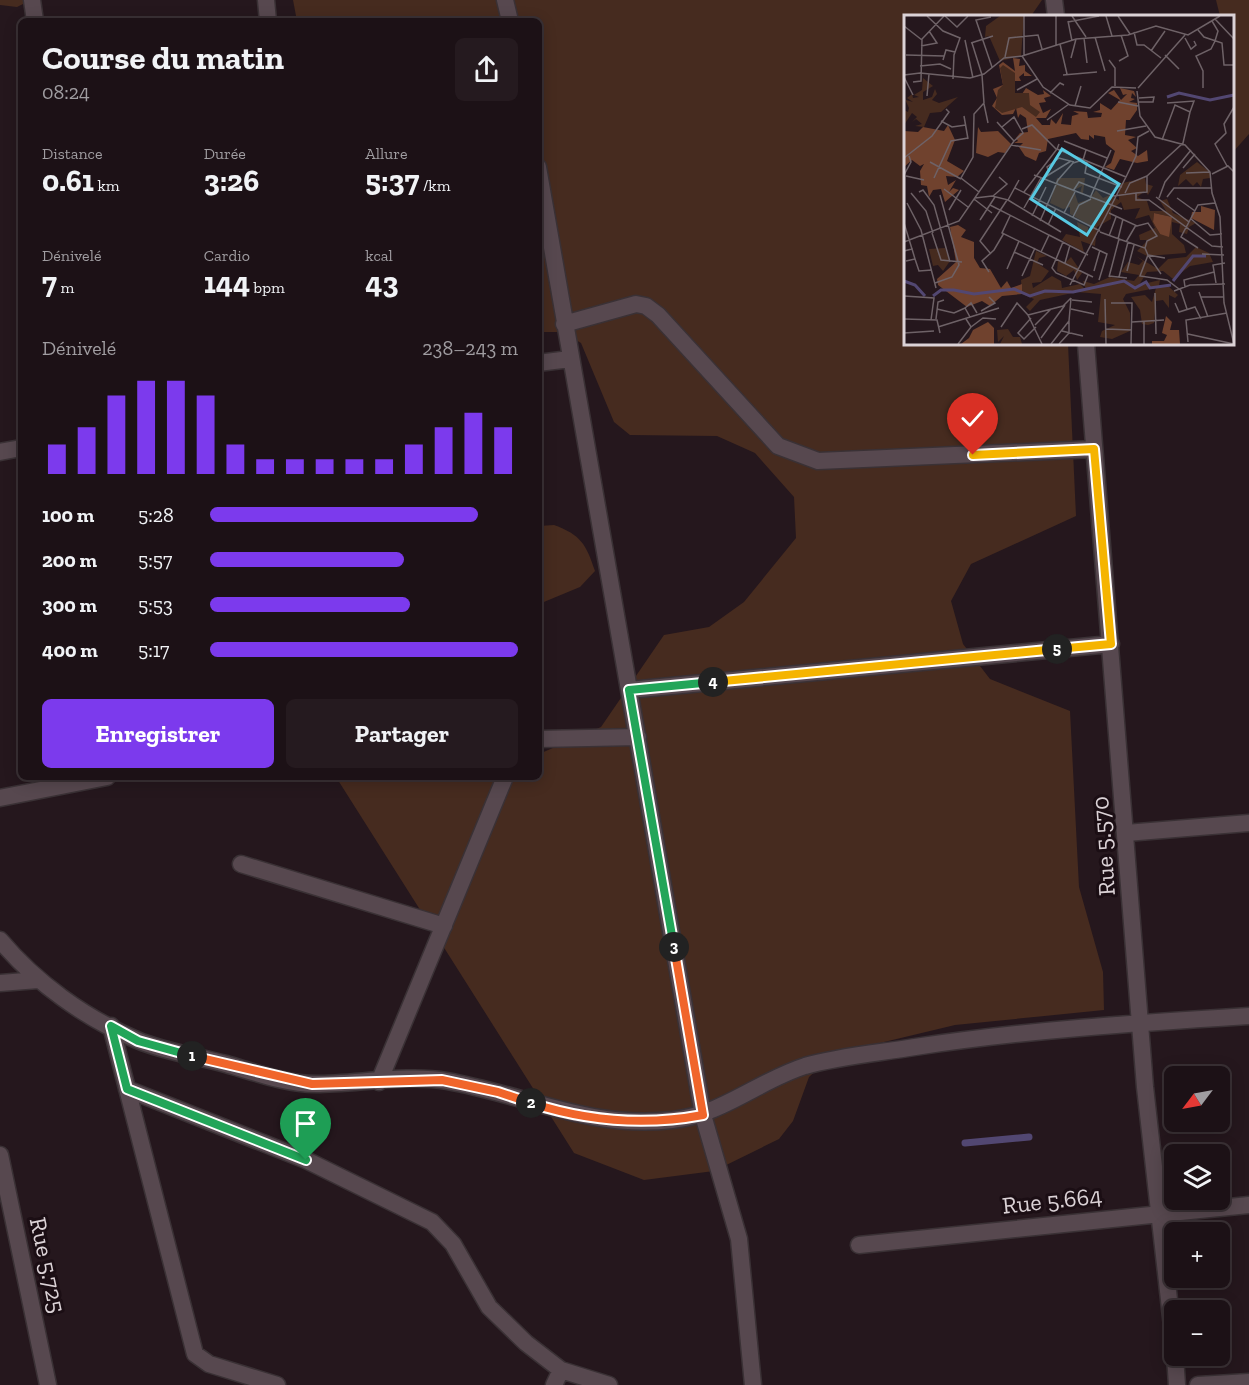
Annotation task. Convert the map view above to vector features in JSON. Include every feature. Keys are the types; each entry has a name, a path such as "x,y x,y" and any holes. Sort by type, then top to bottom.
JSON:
{"street":[{"path":"32,0 35,18"},
{"path":"266,0 268,18"},
{"path":"506,0 509,18"},
{"path":"1054,0 1056,15"},
{"path":"542,191 703,1115 739,1239 753,1385"},
{"path":"564,324 636,304 646,306 778,446 818,461 1094,449"},
{"name":"Rue 5.570","path":"1086,345 1140,1023 1169,1300"},
{"path":"542,362 570,359"},
{"path":"0,452 18,449"},
{"path":"629,690 1111,644"},
{"path":"542,739 638,737"},
{"path":"0,798 92,780"},
{"path":"380,1082 504,780"},
{"path":"1126,833 1249,823"},
{"path":"241,864 444,926"},
{"path":"0,940 38,980 138,1041 271,1076 312,1084 442,1080 498,1092 595,1120 671,1121 703,1115 740,1099 766,1082 805,1066 990,1035 1249,1016"},
{"path":"0,983 38,980"},
{"path":"111,1026 195,1354 209,1364 277,1385"},
{"path":"127,1089 306,1160 432,1222 453,1244 489,1307 558,1377 609,1385"},
{"name":"Rue 5.725","path":"0,1155 48,1385"},
{"name":"Rue 5.664","path":"859,1245 1249,1205"},
{"path":"1175,1366 1176,1385"},
{"path":"1198,1385 1249,1383"}],"shaded area":[{"path":"0,0 31,0 17,7 0,5"},
{"path":"293,0 1042,0 1032,15 904,15 904,345 1068,345 1076,516 971,564 951,601 963,644 990,679 1070,711 1079,887 1103,972 1104,1010 955,1025 834,1054 809,1077 793,1121 779,1139 714,1171 644,1180 574,1153 338,780 542,780 542,753 601,727 664,635 709,627 744,602 796,538 794,497 755,453 717,436 630,435 614,422 581,343 562,332 542,332 542,18 296,18"},
{"path":"1216,0 1249,0 1249,134 1234,151 1234,15 1220,15"},
{"path":"554,525 576,537 589,554 595,571 580,587 542,603 542,526"}],"waterway":[{"path":"965,1143 1029,1137"}],"route":[{"path":"306,1160 127,1089 111,1026 138,1041 183,1054 312,1084 442,1080 498,1092 595,1120 671,1121 703,1115 629,690 1111,644 1094,449 973,455"}]}
